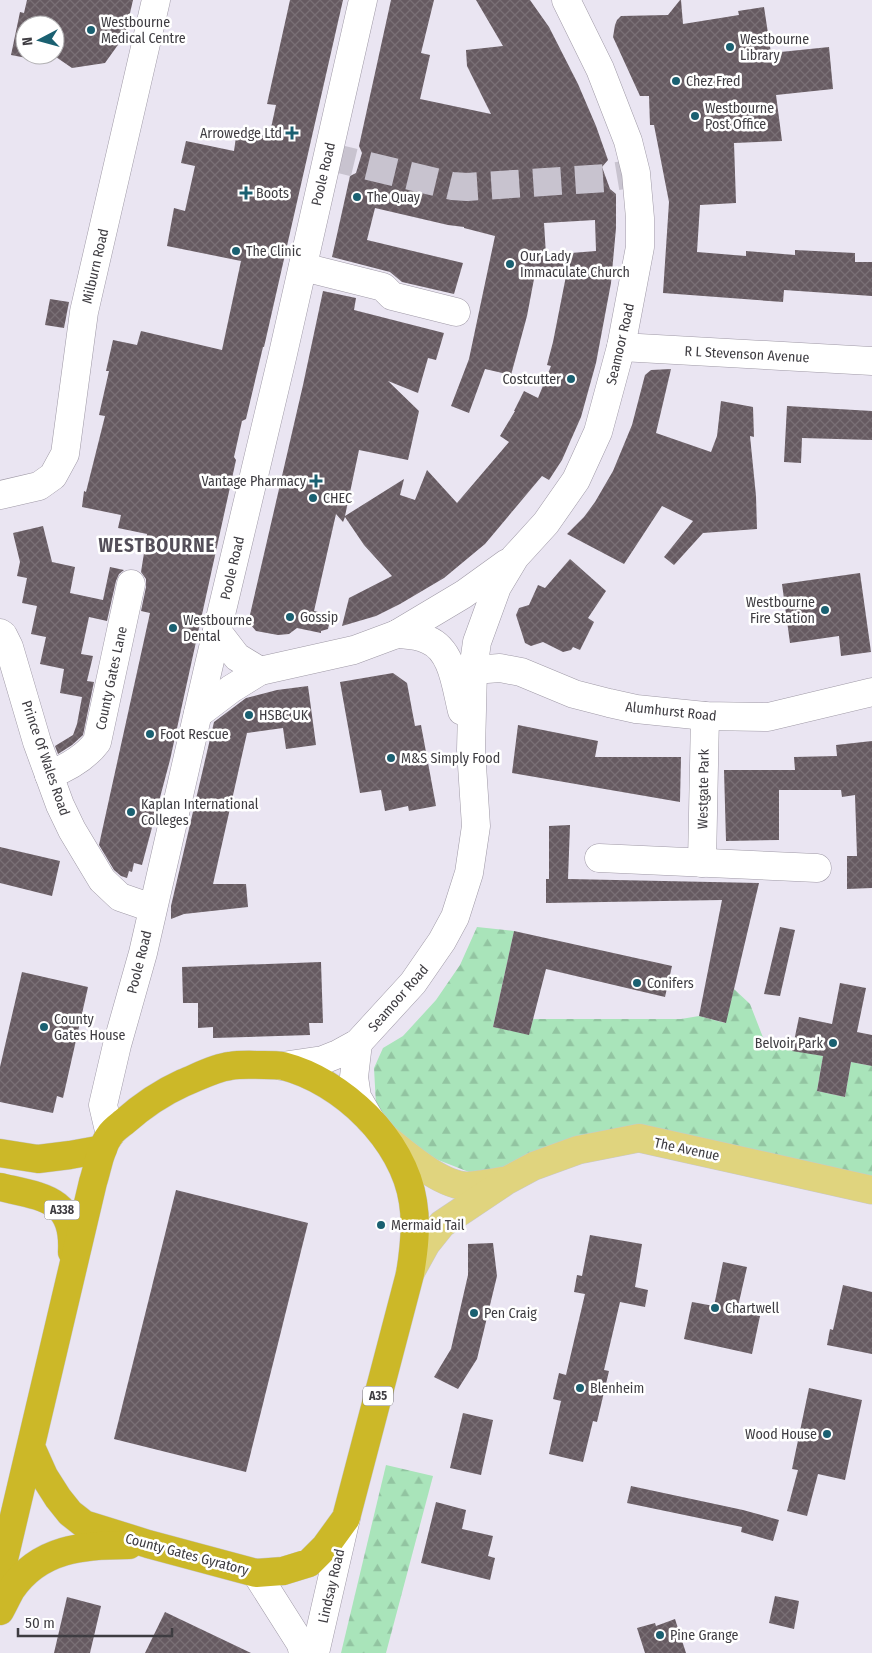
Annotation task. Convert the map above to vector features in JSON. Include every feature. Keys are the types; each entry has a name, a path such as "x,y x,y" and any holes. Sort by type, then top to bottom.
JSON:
{"highway":[{"name":"County Gates Gyratory","path":"31,1447 44,1476 70,1513 84,1524 148,1544 256,1573 283,1571 309,1563 325,1547 346,1518 410,1274 415,1224 413,1200 399,1159 380,1130 352,1103 326,1083 282,1066 229,1066 200,1075 143,1104 106,1142"},
{"path":"0,1153 38,1159 64,1156 106,1142"},
{"path":"0,1576 70,1276 93,1182 106,1142"},
{"name":"A338","path":"0,1187 44,1198 59,1205 69,1222 73,1237 70,1276"},
{"name":"A35","path":"0,1611 12,1589 21,1579 32,1568 57,1552 104,1545 148,1544"}],"main road":[{"name":"The Avenue","path":"380,1130 438,1177 451,1183 467,1186 506,1181"},
{"name":"The Avenue","path":"410,1274 426,1244 442,1224 506,1181 534,1166 578,1150 639,1138 872,1190"}],"street":[{"name":"Milburn Road","path":"0,495 39,486 53,476 65,454 84,312 156,0"},
{"name":"Poole Road","path":"106,1142 103,1105 117,1045 143,953 363,0"},
{"name":"Seamoor Road","path":"282,1066 323,1060 358,1043 413,983 434,955 455,917 469,874 476,826 471,750 473,670 477,642 496,587 515,557 546,523 576,480 598,432 621,347 640,247 636,173 628,141 604,77 569,0"},
{"path":"303,266 383,287 392,296 456,312"},
{"name":"R L Stevenson Avenue","path":"621,347 872,361"},
{"name":"Seamoor Road","path":"198,714 231,689 260,671 354,650 397,634 471,589 515,557"},
{"name":"County Gates Lane","path":"49,775 65,769 90,752 96,742 131,584"},
{"path":"217,631 237,657 260,671"},
{"name":"Prince Of Wales Road","path":"0,633 10,647 37,742 60,805 72,830 102,880 120,897 152,908"},
{"name":"Seamoor Road","path":"397,634 417,636 430,640 452,666 471,750"},
{"name":"Alumhurst Road","path":"473,670 500,668 521,672 574,694 609,703 636,709 705,716 768,716 872,692"},
{"name":"Westgate Park","path":"702,863 705,716"},
{"path":"599,858 817,868"},
{"name":"Seamoor Road","path":"358,1043 354,1077 357,1097 380,1130"},
{"name":"Lindsay Road","path":"315,1653 346,1518"},
{"path":"256,1573 301,1644 303,1653"}],"green space":[{"path":"477,927 514,931 493,1027 529,1034 533,1019 681,1019 699,1016 725,1023 734,989 750,1004 766,1045 823,1056 817,1091 845,1097 851,1062 872,1066 872,1190 639,1138 534,1166 469,1172 428,1156 396,1137 376,1105 374,1068 383,1048 403,1036 436,1000 460,965"},
{"path":"386,1465 433,1476 386,1653 341,1653"}],"building":[{"name":"Westbourne Medical Centre","path":"27,0 133,0 125,35 105,63 72,68 65,63 65,15 19,15 20,12 24,13"},
{"path":"290,0 343,0 264,347 246,419 242,421 234,457 236,460 170,760 142,865 134,863 132,872 129,871 127,878 114,870 99,845 150,613 141,611 146,587 146,579 141,572 147,534 118,528 121,515 82,507 84,491 86,492 105,416 99,415 109,371 106,371 113,340 137,345 141,331 222,350 241,261 167,246 174,208 185,211 195,166 181,163 186,141 234,151 237,130 269,137 276,105 267,104"},
{"path":"391,0 434,0 421,53 430,55 420,99 491,114 467,66 466,50 503,46 476,0 530,0 549,27 578,84 608,160 602,167 610,189 616,194 616,228 611,283 596,363 581,417 562,460 549,480 542,476 485,544 444,578 376,616 342,626 349,598 392,576 364,545 345,517 343,522 336,514 314,611 331,615 328,629 321,631 321,633 297,628 289,634 278,635 256,631 250,624 249,619 323,291 356,298 354,310 444,333 436,360 428,358 418,393 388,381 419,411 408,460 359,450 345,516 404,479 400,495 415,500 427,470 457,503 509,442 500,436 524,391 538,398 551,366 547,365 566,276 534,279 527,316 511,375 485,369 469,413 451,406 469,359 495,236 464,227 375,208 367,240 463,263 454,294 402,282 390,272 332,257 350,176 356,173 362,153 359,146","holes":["595,220 596,251 546,255 544,223"]},
{"path":"680,0 683,24 739,15 738,11 764,7 771,53 829,47 833,89 776,95 782,141 734,143 736,203 700,205 697,252 746,256 746,251 795,255 795,250 855,253 855,262 872,262 872,296 784,290 783,302 663,293 669,202 654,125 650,125 649,96 640,96 613,37 615,25 621,16 668,15"},
{"name":"Westbourne Medical Centre","path":"15,36 15,56 11,55"},
{"path":"50,299 69,302 64,328 45,325"},
{"path":"671,369 656,433 711,452 717,436 721,401 753,407 754,437 750,436 757,529 703,533 674,565 664,557 693,521 662,506 624,564 567,534 584,517 595,502 613,471 632,425 645,375 651,370"},
{"path":"787,406 872,411 872,440 802,438 801,463 784,462"},
{"path":"43,526 52,562 75,567 70,593 103,600 110,567 124,570 119,574 116,581 107,621 89,617 81,654 93,656 87,681 94,682 83,735 58,754 55,746 73,735 82,697 60,693 64,669 40,664 46,637 31,634 37,606 22,603 27,578 17,576 20,562 13,533"},
{"path":"570,559 606,591 588,618 594,622 580,650 573,647 571,650 563,652 543,642 531,646 525,643 516,615 519,608 529,605 538,585 545,588"},
{"name":"Westbourne Fire Station","path":"860,573 871,652 841,656 839,636 790,643 782,584"},
{"name":"M&S Simply Food","path":"393,673 407,683 415,726 421,725 436,806 409,811 408,806 385,811 381,790 360,793 340,682"},
{"path":"308,686 316,745 286,749 283,728 247,733 213,884 246,884 248,907 184,914 171,919 171,906 214,722 246,698 277,690"},
{"path":"518,725 598,741 595,757 681,757 680,802 512,773"},
{"path":"872,741 872,888 847,889 847,856 857,856 855,795 842,797 841,790 779,790 779,840 726,841 724,770 795,770 794,757 837,756 836,745"},
{"path":"570,825 568,879 759,883 726,1023 699,1016 722,900 546,903 546,879 549,879 549,826"},
{"path":"0,847 60,861 52,896 0,883"},
{"path":"780,927 795,930 780,996 764,994"},
{"name":"Conifers","path":"514,931 672,966 665,997 546,969 529,1035 493,1027"},
{"path":"321,962 323,1023 309,1023 310,1035 213,1038 213,1027 198,1028 198,1003 183,1003 182,967"},
{"name":"County Gates House","path":"22,972 88,987 63,1098 57,1096 53,1113 0,1102 0,1067"},
{"name":"Belvoir Park","path":"840,983 866,988 857,1032 872,1035 872,1066 851,1062 845,1097 817,1091 823,1056 792,1051 799,1017 832,1024"},
{"path":"176,1190 308,1223 246,1472 114,1439"},
{"path":"590,1235 642,1244 635,1287 648,1290 645,1307 620,1302 604,1370 609,1371 597,1422 593,1421 583,1462 549,1454 561,1401 553,1399 559,1373 566,1375 585,1294 574,1292 577,1275 582,1276"},
{"name":"Pen Craig","path":"493,1243 497,1276 477,1359 458,1389 434,1377 451,1349 468,1275 468,1244"},
{"name":"Chartwell","path":"723,1262 747,1267 737,1311 760,1316 752,1354 684,1339 692,1302 714,1306"},
{"path":"843,1285 872,1292 872,1354 827,1345 830,1329 833,1330"},
{"name":"Wood House","path":"809,1388 862,1400 845,1480 818,1474 807,1516 787,1511 798,1470 792,1469"},
{"path":"463,1413 493,1420 481,1475 450,1468"},
{"path":"631,1486 743,1510 779,1520 773,1541 741,1532 742,1527 627,1503"},
{"path":"436,1502 466,1510 462,1529 493,1536 488,1556 495,1558 490,1580 421,1563"},
{"path":"775,1596 799,1601 794,1629 769,1623"},
{"path":"67,1597 101,1606 90,1653 54,1653"},
{"path":"165,1612 251,1653 145,1653"},
{"name":"Pine Grange","path":"675,1619 686,1653 645,1653 637,1628 655,1623 656,1626"}],"tunnel":[{"path":"327,156 452,186 467,187 606,178 636,173"}],"place":[{"name":"Westbourne Medical Centre","path":"91,30"},
{"name":"Westbourne Library","path":"730,47"},
{"name":"Chez Fred","path":"676,81"},
{"name":"Westbourne Post Office","path":"695,116"},
{"name":"Arrowedge Ltd","path":"292,133"},
{"name":"Boots","path":"246,193"},
{"name":"The Quay","path":"357,197"},
{"name":"The Clinic","path":"236,251"},
{"name":"Our Lady Immaculate Church","path":"510,264"},
{"name":"Costcutter","path":"571,379"},
{"name":"Vantage Pharmacy","path":"316,481"},
{"name":"CHEC","path":"313,498"},
{"name":"Westbourne Fire Station","path":"825,610"},
{"name":"Gossip","path":"290,617"},
{"name":"Westbourne Dental","path":"173,628"},
{"name":"HSBC UK","path":"249,715"},
{"name":"Foot Rescue","path":"150,734"},
{"name":"M&S Simply Food","path":"391,758"},
{"name":"Kaplan International Colleges","path":"131,812"},
{"name":"Conifers","path":"637,983"},
{"name":"County Gates House","path":"44,1027"},
{"name":"Belvoir Park","path":"833,1043"},
{"name":"Mermaid Tail","path":"381,1225"},
{"name":"Chartwell","path":"715,1308"},
{"name":"Pen Craig","path":"474,1313"},
{"name":"Blenheim","path":"580,1388"},
{"name":"Wood House","path":"827,1434"},
{"name":"Pine Grange","path":"660,1635"}],"district":[{"name":"WESTBOURNE","path":"157,545"}]}
